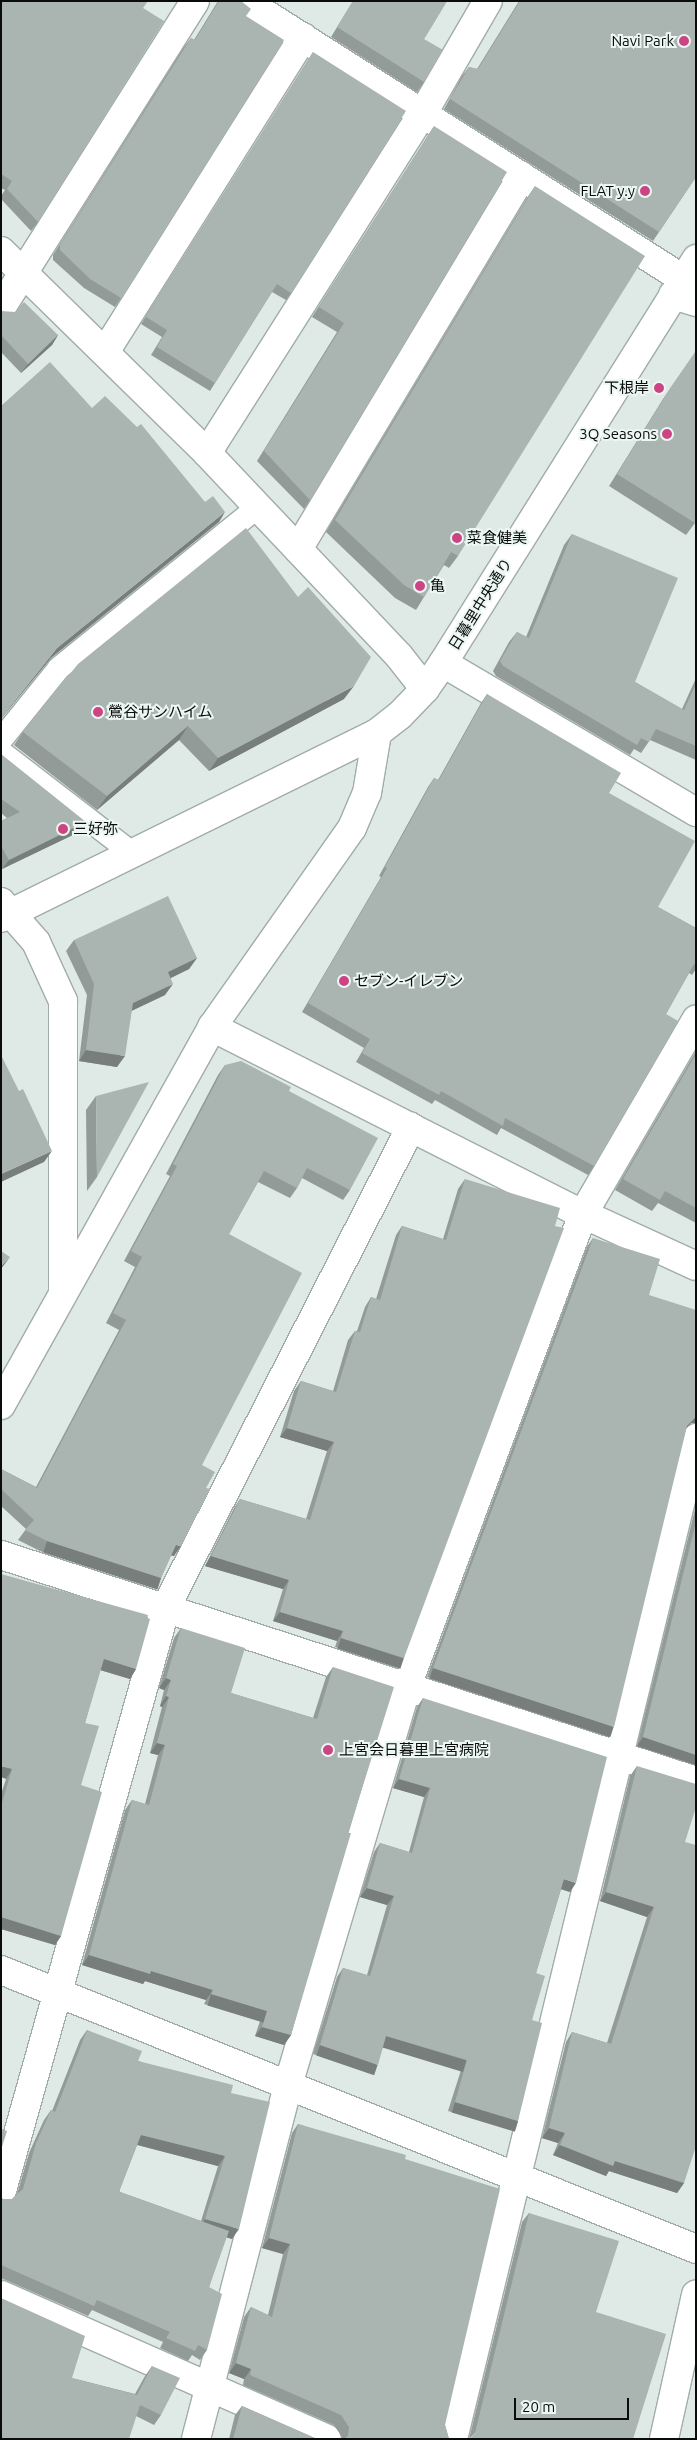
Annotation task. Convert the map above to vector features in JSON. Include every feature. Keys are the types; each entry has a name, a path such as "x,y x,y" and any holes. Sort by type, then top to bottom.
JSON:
{"street":[{"path":"1,308 195,1"},
{"path":"245,1 423,112 687,284"},
{"path":"207,453 423,112 488,1"},
{"path":"105,352 303,37"},
{"path":"298,549 522,176"},
{"path":"1,251 207,453 399,656 425,689"},
{"name":"日暮里中央通り","path":"4,911 132,853 377,733 425,689 687,284"},
{"path":"443,662 696,812"},
{"path":"1,1405 212,1027 352,828 367,793 377,733"},
{"path":"4,911 36,942 63,1001 63,1292"},
{"path":"196,2439 288,2085 407,1686 583,1214 696,1020"},
{"path":"212,1027 583,1214 696,1266"},
{"path":"1,2194 166,1608 411,1127"},
{"path":"453,2439 518,2178 696,1438"},
{"path":"1,1555 407,1686 619,1758 696,1781"},
{"path":"1,1970 696,2249"},
{"path":"1,2295 209,2389 328,2439"},
{"path":"664,2439 696,2295"}],"lane":[{"path":"1,740 60,668 258,507"},
{"path":"1,752 132,853"}],"building":[{"path":"1,1 148,1 143,8 164,21 38,222 7,189 12,181 1,174"},
{"path":"219,1 241,1 251,9 246,16 284,40 121,298 90,279 60,250 60,245 191,38 195,40"},
{"path":"353,1 447,1 424,39 443,50 424,82 337,27"},
{"path":"520,1 696,1 696,177 659,232 450,99 469,67 478,69"},
{"path":"313,52 406,111 291,293 277,284 215,383 157,347 167,330 146,317"},
{"path":"434,126 507,172 310,500 264,451 344,323 319,307"},
{"path":"535,186 645,256 458,556 451,552 424,597 404,585 335,520"},
{"path":"24,302 58,335 28,364 1,335 1,311 15,312"},
{"path":"696,351 695,523 617,474 671,387"},
{"path":"50,362 92,408 105,396 137,427 141,424 205,502 213,496 225,512 57,648 1,718 1,406"},
{"path":"246,528 298,597 308,587 371,657 354,686 218,758 188,726 107,796 23,732 78,664"},
{"path":"572,534 678,578 635,682 684,710 696,684 696,746 656,729 649,742 641,738 637,745 503,666 500,661 517,632 529,638"},
{"path":"487,694 621,773 609,793 695,841 658,907 696,928 696,965 694,964 666,1014 678,1021 594,1166 505,1118 503,1126 441,1091 439,1095 362,1053 370,1039 308,1003 387,868 385,867 434,778 439,780"},
{"path":"1,754 86,822 9,860 1,846 1,821 20,812 1,799"},
{"path":"168,896 197,958 168,972 173,984 133,1003 125,1056 86,1050 94,984 74,940"},
{"path":"696,1054 696,1208 665,1191 660,1200 623,1179"},
{"path":"1,1055 19,1091 23,1089 52,1151 1,1174"},
{"path":"241,1061 291,1087 289,1091 378,1138 350,1190 307,1168 297,1188 264,1171 229,1234 302,1273 202,1465 215,1472 206,1488 210,1489 181,1546 176,1545 161,1578 47,1541 25,1530 34,1520 1,1489 1,1469 37,1488 126,1320 113,1313 142,1257 131,1251 177,1166 173,1164 225,1065"},
{"path":"149,1082 97,1177 96,1096"},
{"path":"465,1179 560,1208 555,1226 564,1228 404,1658 341,1638 343,1631 280,1612 289,1580 211,1556 240,1499 310,1520 334,1442 287,1428 301,1381 336,1392 355,1331 360,1332 371,1297 380,1300 402,1226 446,1240"},
{"path":"593,1238 660,1259 649,1295 696,1310 696,1416 687,1426 614,1727 433,1668"},
{"path":"1,1251 10,1257 1,1266"},
{"path":"696,1522 696,1755 643,1737"},
{"path":"1,1574 148,1615 147,1618 150,1619 136,1669 104,1659 85,1723 99,1726 81,1785 102,1792 61,1936 1,1917 1,1806 12,1769 1,1766"},
{"path":"181,1628 245,1648 231,1693 317,1719 333,1667 394,1687 348,1833 351,1833 291,2035 262,2027 267,2011 211,1994 213,1990 151,1971 150,1974 89,1955 132,1800 149,1805 165,1745 157,1743 169,1697 166,1696 171,1680 166,1678"},
{"path":"423,1698 607,1757 576,1883 564,1879 536,1973 545,1976 532,2020 542,2023 518,2121 455,2102 467,2060 386,2036 378,2065 320,2045 343,1968 370,1976 394,1896 367,1888 380,1843 412,1853 430,1788 399,1779"},
{"path":"637,1766 696,1784 696,1807 685,1842 696,1845 696,2146 684,2183 615,2161 613,2166 560,2145 565,2133 549,2128 572,2032 611,2044 654,1907 606,1892"},
{"path":"87,2030 142,2051 138,2061 233,2085 231,2093 270,2102 239,2229 205,2219 225,2156 141,2135 120,2189 120,2192 229,2231 209,2287 222,2294 207,2350 198,2345 195,2351 166,2338 170,2332 97,2300 94,2306 1,2265 1,2198 12,2199 23,2189 36,2143 51,2110 55,2112"},
{"path":"298,2124 406,2155 405,2159 500,2189 445,2425 449,2439 344,2439 348,2436 349,2427 341,2415 250,2375 251,2369 236,2363 251,2307 272,2317 290,2244 269,2238"},
{"path":"1,2129 7,2131 1,2150"},
{"path":"529,2213 619,2241 596,2312 666,2334 633,2439 470,2439 475,2433"},
{"path":"1,2298 85,2336 72,2378 137,2395 152,2366 180,2378 161,2415 140,2405 129,2439 1,2439"},
{"path":"242,2406 317,2439 233,2439"}],"place":[{"name":"Navi Park","path":"684,41"},
{"name":"FLAT y.y","path":"645,191"},
{"name":"下根岸","path":"659,388"},
{"name":"3Q Seasons","path":"667,434"},
{"name":"菜食健美","path":"457,538"},
{"name":"亀","path":"420,586"},
{"name":"鶯谷サンハイム","path":"98,712"},
{"name":"三好弥","path":"63,829"},
{"name":"セブン-イレブン","path":"344,981"},
{"name":"上宮会日暮里上宮病院","path":"328,1750"}]}
